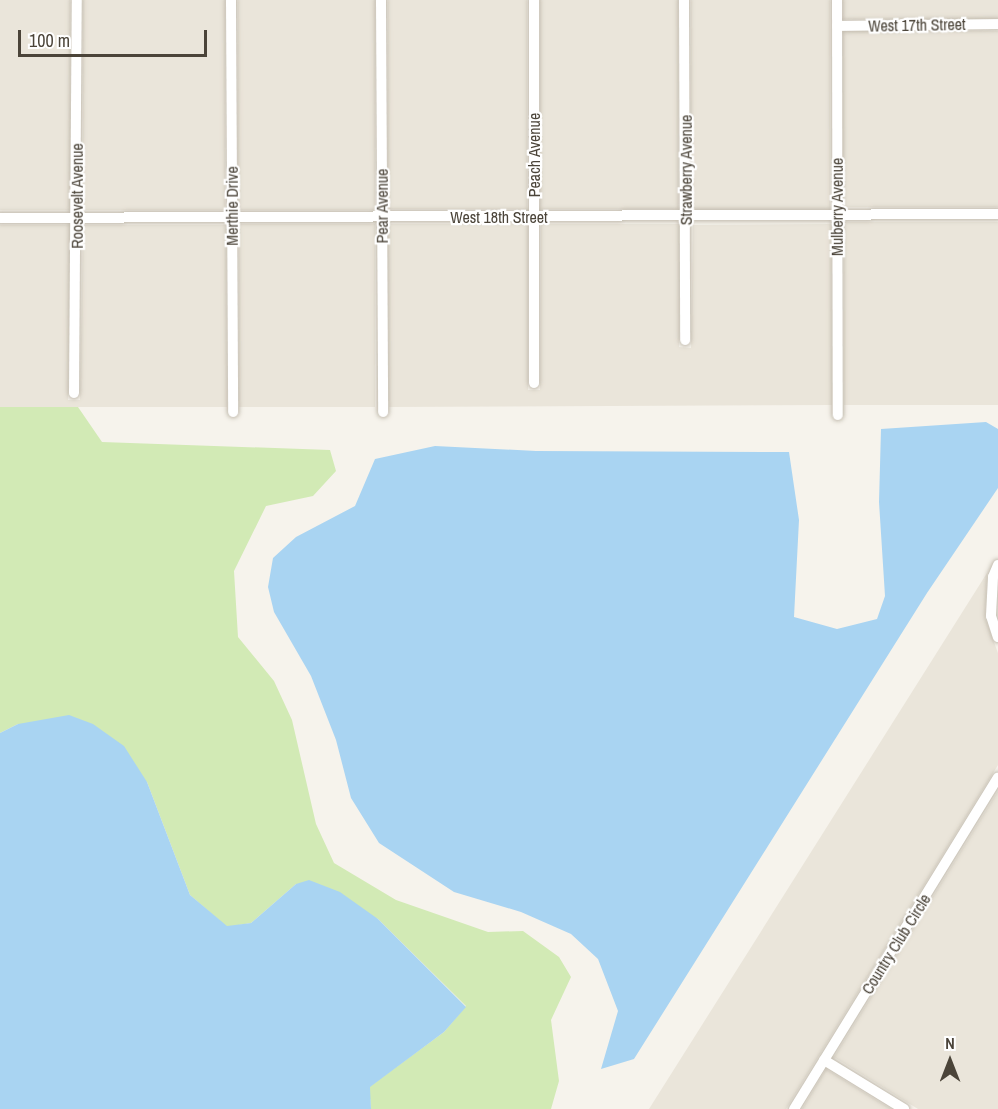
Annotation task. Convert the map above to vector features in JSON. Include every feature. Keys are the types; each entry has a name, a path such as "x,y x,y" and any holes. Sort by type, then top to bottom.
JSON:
{"street":[{"name":"Roosevelt Avenue","path":"74,393 77,0"},
{"name":"Merthie Drive","path":"231,0 233,412"},
{"name":"Pear Avenue","path":"381,0 383,412"},
{"name":"Peach Avenue","path":"534,0 534,383"},
{"name":"Strawberry Avenue","path":"684,0 686,340"},
{"name":"Mulberry Avenue","path":"837,0 838,415"},
{"name":"West 17th Street","path":"837,26 998,24"},
{"name":"West 18th Street","path":"0,218 837,217 998,214"},
{"path":"998,565 993,577 991,616 998,637"},
{"name":"Country Club Circle","path":"794,1109 998,778"},
{"path":"824,1060 904,1109"}],"shaded area":[{"path":"0,0 70,0 70,210 0,210"},
{"path":"83,0 225,0 225,210 83,210"},
{"path":"238,0 375,0 375,210 238,210"},
{"path":"388,0 527,0 527,209 388,209"},
{"path":"540,0 678,0 678,209 540,209"},
{"path":"691,0 830,0 830,210 691,210"},
{"path":"843,0 998,0 998,19 843,19"},
{"path":"843,31 998,31 998,207 843,207"},
{"path":"844,222 998,222 998,405 844,405"},
{"path":"239,224 375,224 375,407 239,407"},
{"path":"388,224 528,224 528,390 540,390 541,224 680,224 679,347 691,348 693,225 831,224 832,405 389,407"},
{"path":"0,225 70,225 68,400 80,400 83,225 226,225 227,407 0,407"},
{"path":"987,573 985,618 998,653 998,765 786,1109 649,1109"},
{"path":"998,791 998,1109 918,1109 834,1057"},
{"path":"826,1069 891,1109 802,1109"}],"green space":[{"path":"0,407 78,407 102,442 330,450 336,471 313,496 266,506 234,571 238,637 274,681 292,720 316,824 334,863 396,900 488,932 523,931 559,957 571,977 551,1020 559,1081 551,1109 371,1109 369,1087 444,1032 466,1006 378,919 296,884 251,923 227,927 190,895 147,782 18,724 0,733"}],"water":[{"path":"986,422 998,429 998,488 927,593 634,1059 601,1069 618,1011 598,959 571,934 521,912 454,892 379,843 351,798 336,740 311,676 274,612 268,587 273,558 296,537 355,506 375,459 435,446 536,451 789,452 799,520 794,617 837,629 877,619 885,596 879,502 881,429"},
{"path":"69,715 93,724 124,746 147,782 190,895 227,926 251,923 296,884 309,880 340,892 378,919 466,1007 444,1032 370,1087 371,1109 0,1109 0,733 18,724"}]}
